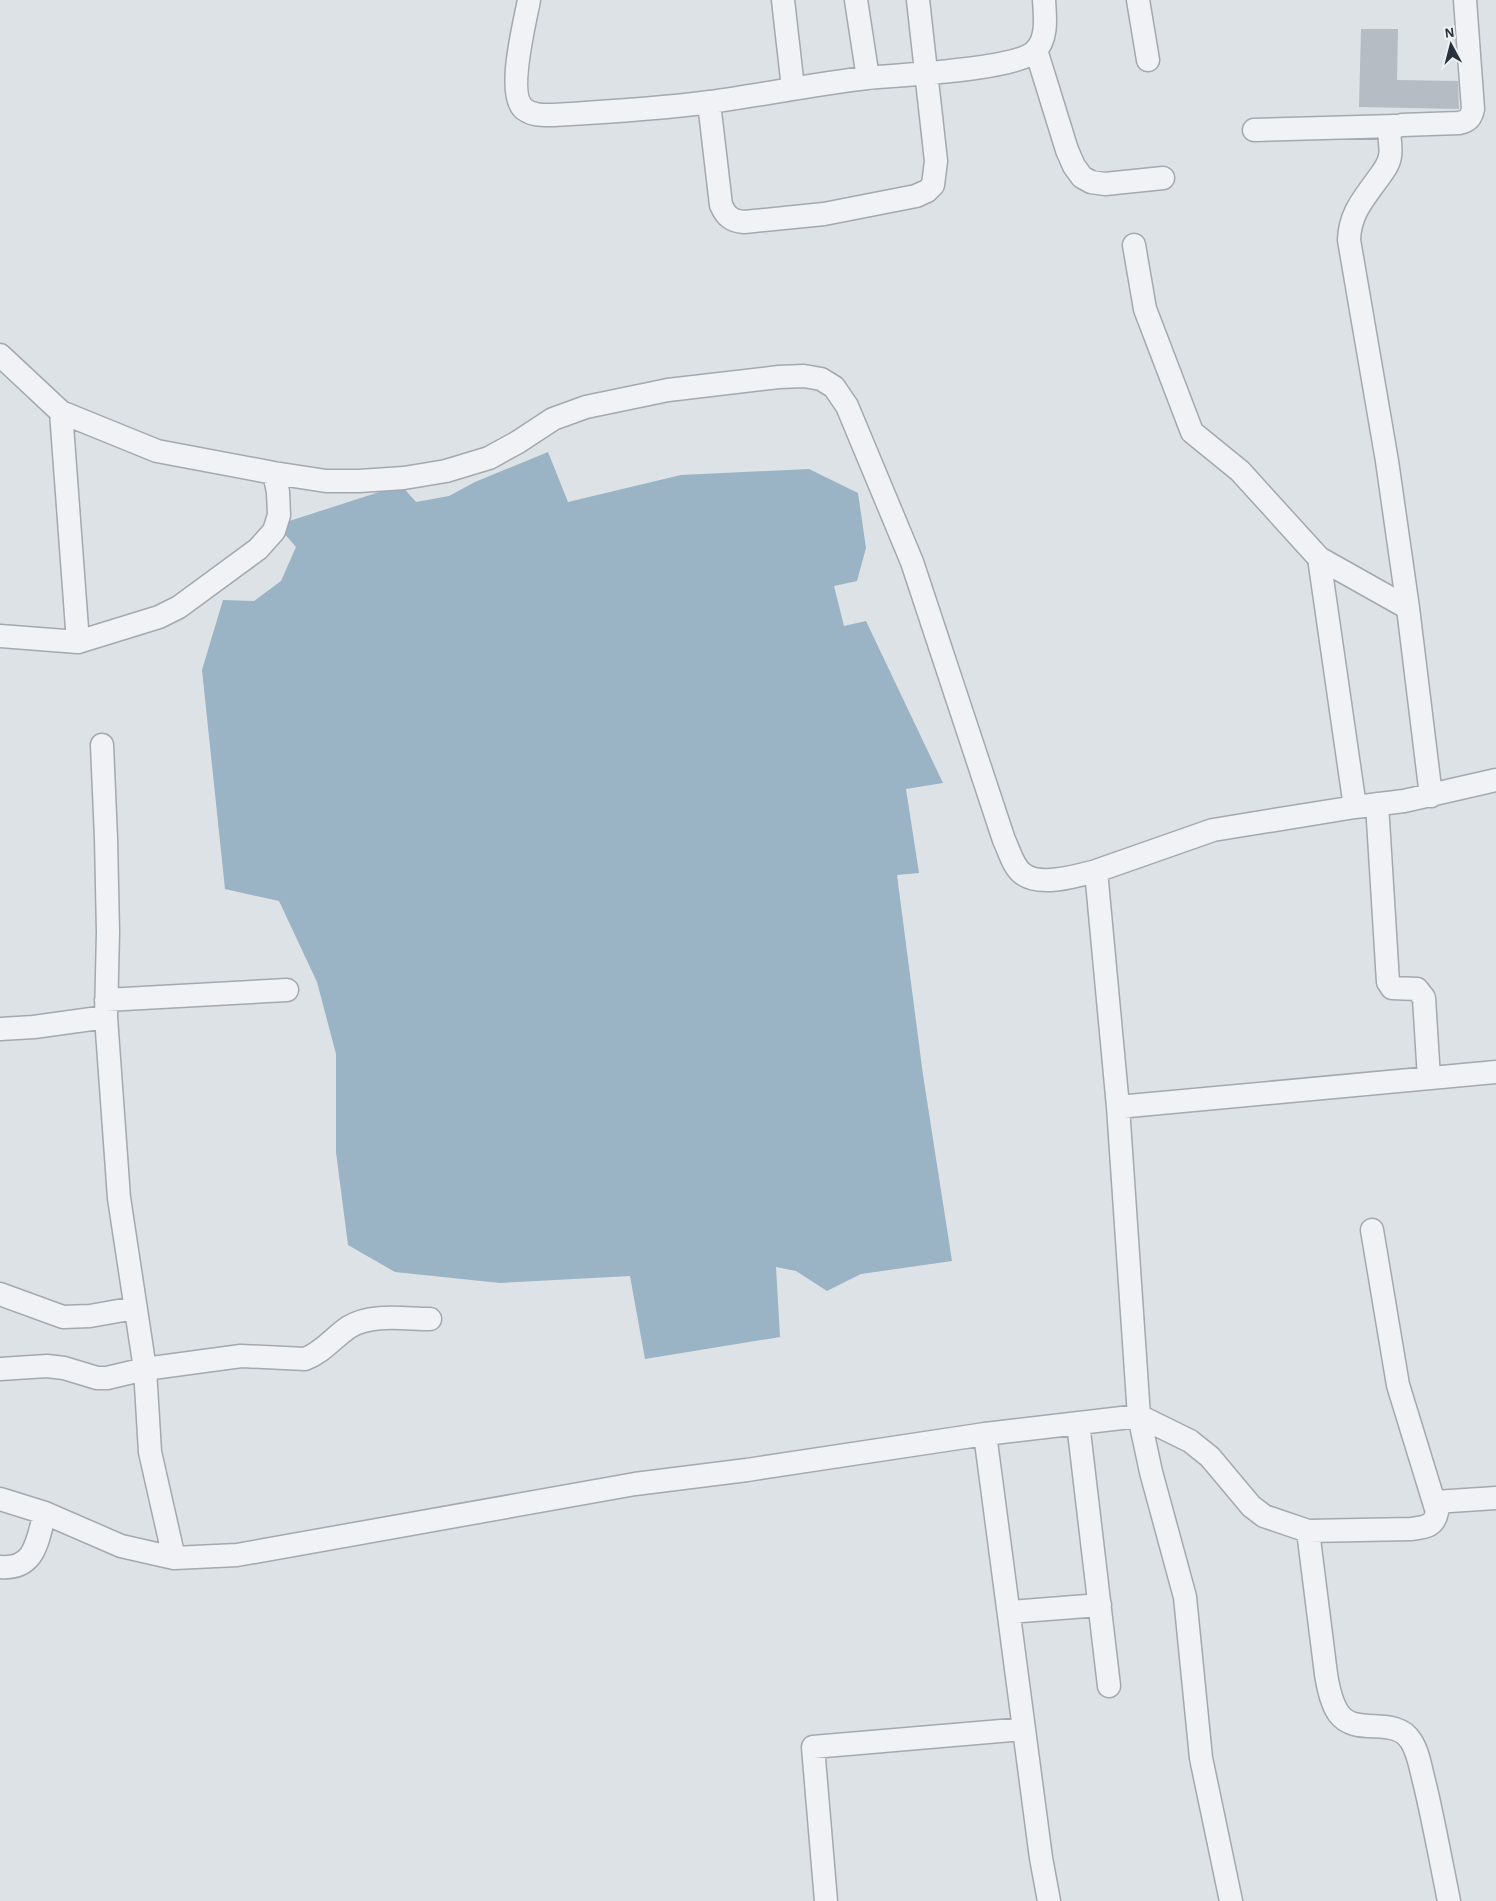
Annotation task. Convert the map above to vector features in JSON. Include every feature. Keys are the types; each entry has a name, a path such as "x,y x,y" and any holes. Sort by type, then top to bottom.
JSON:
{"street":[{"path":"529,0 516,86 520,104 525,110 535,114 554,115 709,102 868,78 1012,62 1026,57 1036,50 1042,40 1044,0"},
{"path":"783,0 793,88"},
{"path":"856,0 868,78"},
{"path":"709,102 720,204 725,214 734,221 744,222 824,214 916,196 927,191 933,185 936,161 918,0"},
{"path":"1138,0 1148,60"},
{"path":"1254,130 1467,122 1471,117 1473,109 1465,0"},
{"path":"1036,50 1067,150 1074,166 1082,177 1091,182 1105,184 1163,178"},
{"path":"1395,126 1391,130 1390,156 1387,165 1353,215 1349,240 1387,461 1408,608 1431,796"},
{"path":"1134,245 1146,309 1192,432 1240,470 1320,558 1408,608"},
{"path":"0,355 61,412 157,451 274,474 326,481 404,478 446,471 489,458 553,419 586,407 678,389 779,377 804,376 821,379 834,387 847,406 912,562 1004,840 1022,874 1034,879 1067,878 1096,871 1213,830 1431,796 1496,780"},
{"path":"61,412 78,642"},
{"path":"0,636 78,642 166,614 206,589 258,549 274,532 280,515 274,474"},
{"path":"1320,558 1366,806 1388,982 1392,988 1417,989 1424,998 1429,1078"},
{"path":"102,745 108,932 106,1008 119,1198 145,1369 150,1452 174,1558"},
{"path":"1096,871 1118,1107 1140,1416 1151,1472 1185,1597 1201,1758 1231,1901"},
{"path":"0,1029 34,1027 106,1008 287,990"},
{"path":"1118,1107 1496,1072"},
{"path":"0,1499 45,1513 121,1546 174,1558 237,1554 635,1484 747,1470 986,1434 1140,1416 1190,1441 1210,1457 1251,1506 1264,1516 1308,1530 1411,1529 1424,1527 1436,1519 1437,1512 1398,1385 1372,1230"},
{"path":"0,1294 63,1317 90,1316 135,1308"},
{"path":"0,1369 47,1366 107,1378 145,1369 240,1356 305,1359 314,1356 350,1327 365,1320 378,1318 430,1319"},
{"path":"1078,1423 1109,1686"},
{"path":"986,1434 1041,1858 1049,1901"},
{"path":"1435,1502 1496,1498"},
{"path":"0,1567 14,1567 28,1560 35,1547 45,1513"},
{"path":"1308,1530 1326,1674 1333,1703 1339,1714 1353,1724 1391,1728 1404,1733 1411,1740 1417,1754 1434,1825 1449,1901"},
{"path":"1009,1612 1100,1605"},
{"path":"826,1901 813,1747 1024,1729"}],"water":[{"path":"548,452 568,502 681,475 809,469 858,493 866,548 857,581 834,586 844,626 866,621 943,783 906,789 919,873 897,875 923,1075 952,1261 861,1274 827,1291 796,1271 776,1267 780,1337 645,1359 630,1276 500,1283 395,1272 348,1245 336,1152 336,1054 317,982 279,901 225,889 202,670 223,600 254,601 281,581 296,547 277,525 401,485 416,502 449,496 475,482"}],"building":[{"path":"1361,29 1398,29 1397,80 1458,81 1459,109 1359,107"}]}
